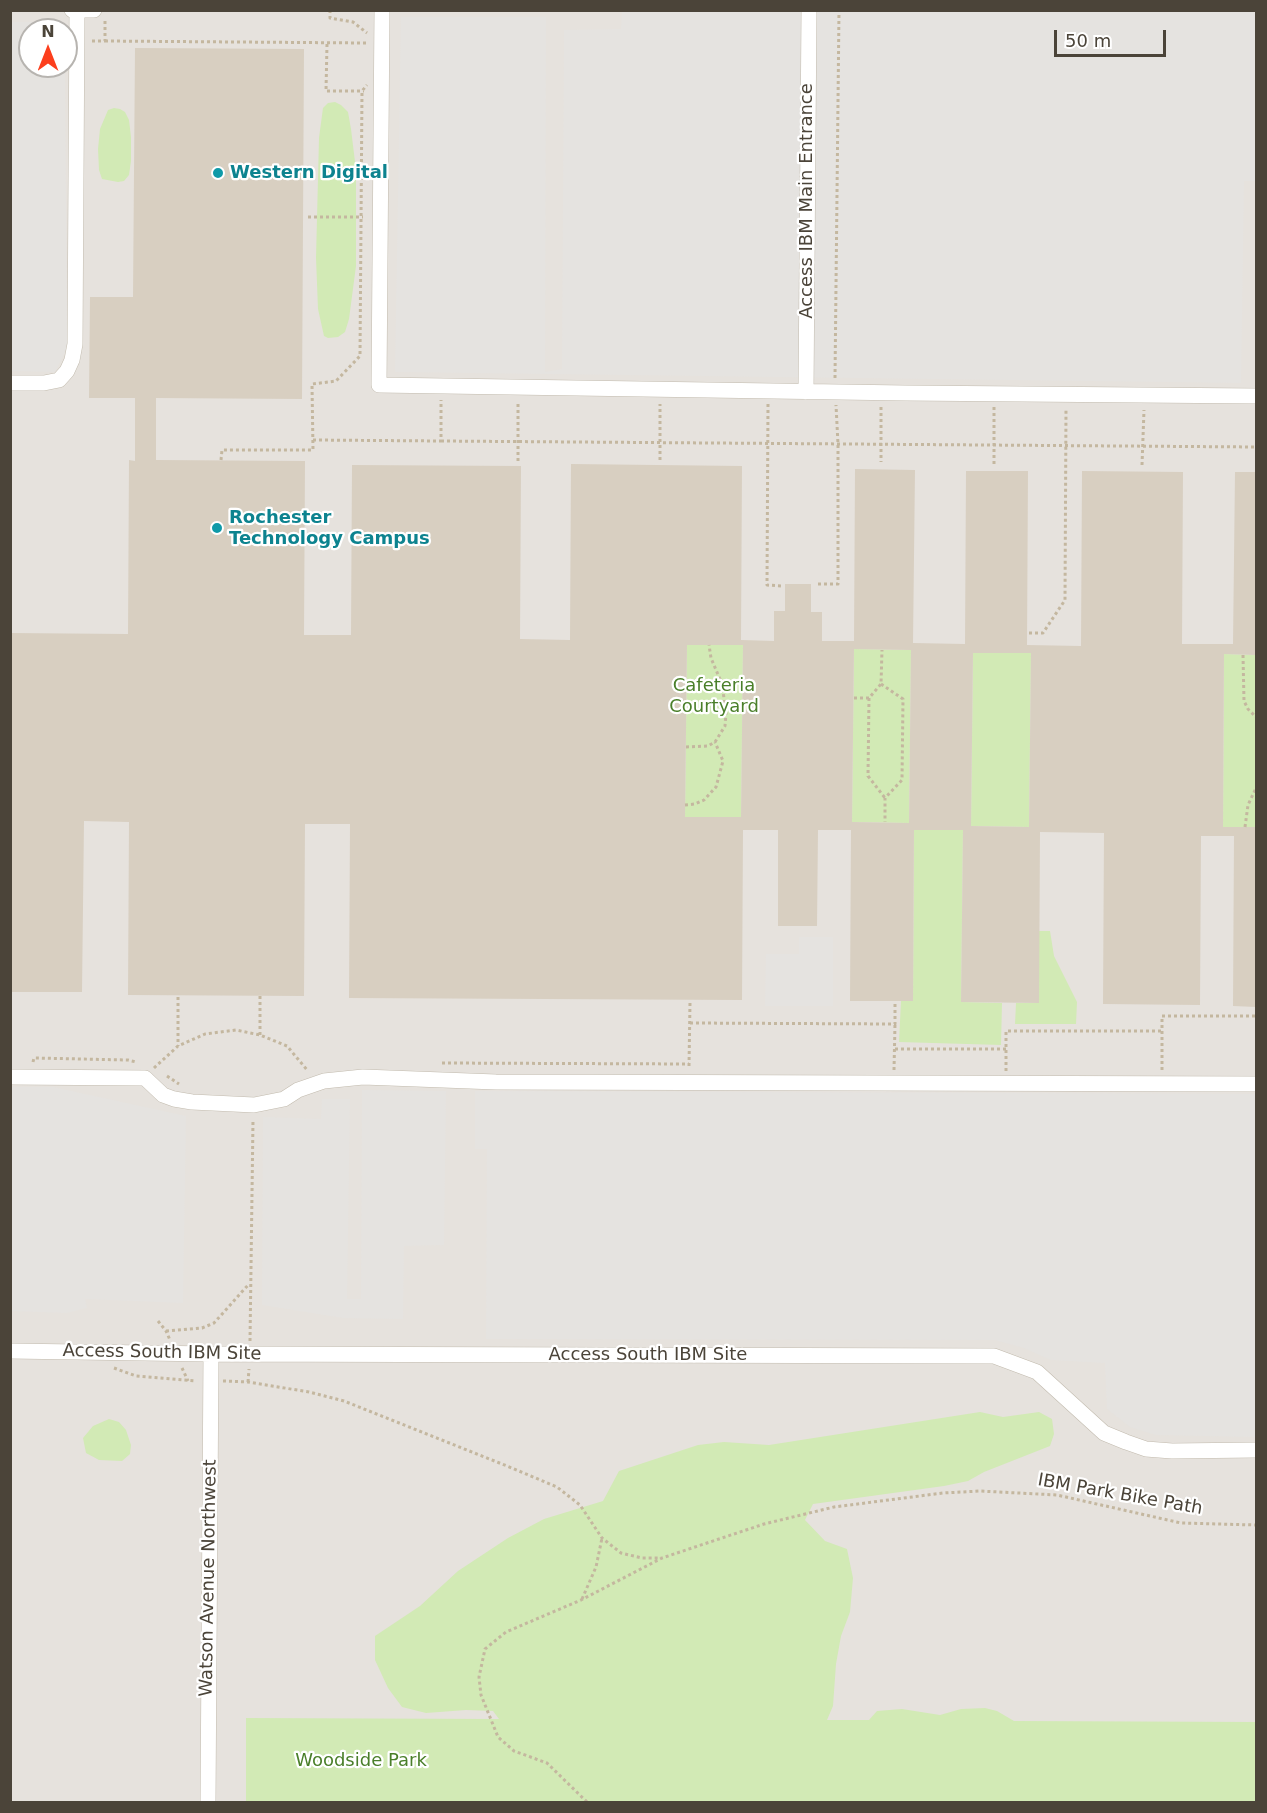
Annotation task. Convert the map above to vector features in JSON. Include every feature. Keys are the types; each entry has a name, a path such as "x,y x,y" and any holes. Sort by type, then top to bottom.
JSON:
{"street":[{"path":"72,10 94,10"},
{"path":"382,10 379,385 1257,396"},
{"name":"Access IBM Main Entrance","path":"806,392 809,10"},
{"path":"10,384 59,380 67,371 72,360 75,344 77,78"},
{"path":"10,1077 145,1078 163,1095 174,1099 216,1104 254,1105 284,1099 298,1090 329,1080 363,1077 496,1082 1257,1084"},
{"name":"Access South IBM Site","path":"10,1351 211,1354 994,1356 1037,1372 1104,1433 1146,1449 1257,1450"},
{"name":"Watson Avenue Northwest","path":"208,1803 211,1354"}],"path":[{"path":"105,41 106,10"},
{"path":"78,41 373,43 367,32 360,26 344,19 330,18 330,10"},
{"path":"818,584 838,584 838,444 835,392 839,10"},
{"path":"327,44 326,91 381,91"},
{"path":"221,460 222,450 313,450 312,384 336,381 360,356 362,91"},
{"path":"308,217 380,217"},
{"path":"441,386 441,441"},
{"path":"518,387 518,461"},
{"path":"660,388 660,460"},
{"path":"768,391 767,585 782,586"},
{"path":"994,393 994,464"},
{"path":"1142,465 1144,394"},
{"path":"313,440 1257,447"},
{"path":"881,445 881,462"},
{"path":"1029,633 1043,633 1065,600 1066,447"},
{"path":"686,747 708,746 715,742 725,726 726,713 722,684 711,658 709,645"},
{"path":"882,650 881,684 869,698 868,777 885,798 885,822"},
{"path":"1243,655 1244,701 1248,709 1257,717"},
{"path":"881,684 903,699 902,780 885,798"},
{"path":"854,698 869,698"},
{"path":"685,805 704,800 716,786 723,761 715,742"},
{"path":"1245,827 1248,805 1257,788"},
{"path":"260,996 260,1035"},
{"path":"178,997 178,1046 205,1034 236,1030 260,1035 287,1046 309,1072 316,1086"},
{"path":"689,1082 690,1002"},
{"path":"894,1083 895,1004"},
{"path":"1162,1084 1162,1016 1257,1016"},
{"path":"690,1023 895,1024"},
{"path":"895,1049 1006,1049 1006,1030 1162,1031"},
{"path":"441,1064 689,1064"},
{"path":"154,1068 181,1085"},
{"path":"248,1382 254,1105"},
{"path":"158,1322 166,1331 202,1328 214,1323 250,1283"},
{"path":"114,1368 136,1376 188,1382 248,1382 309,1392 344,1401 556,1487 580,1505 602,1538 621,1553 642,1558 662,1558"},
{"name":"IBM Park Bike Path","path":"662,1558 764,1524 834,1507 943,1493 990,1491 1057,1495 1181,1523 1257,1525"},
{"path":"582,1600 596,1568 602,1538"},
{"path":"587,1803 548,1762 514,1751 498,1737 481,1695 479,1677 485,1649 506,1632 582,1600 662,1558"}],"shaded area":[{"path":"622,10 1256,11 1256,181 1244,181 1241,383 395,372 401,17 546,17 545,372 562,369 564,30 621,29"},
{"path":"11,11 1256,11 1256,1722 247,1802 11,1802"},
{"path":"11,22 18,22 18,78 65,78 67,348 55,372 11,371"},
{"path":"799,937 833,937 833,1006 765,1006 766,954 799,954"},
{"path":"11,1087 53,1087 186,1116 183,1303 85,1299 87,1308 67,1313 11,1311"},
{"path":"362,1090 446,1091 444,1245 404,1246 403,1319 343,1318 262,1305 263,1117 321,1119 322,1099 350,1099 347,1299 361,1299"},
{"path":"475,1091 1256,1094 1256,1437 1156,1435 1130,1427 1107,1409 1105,1363 1051,1360 1024,1348 995,1340 486,1339 487,1149 475,1149"}],"green space":[{"path":"335,102 348,112 351,129 356,170 356,266 349,319 345,332 338,337 328,338 324,336 318,309 316,258 319,138 323,108 328,103"},
{"path":"114,108 125,112 129,120 131,137 129,175 124,181 118,182 102,179 99,170 100,129 108,110"},
{"name":"Cafeteria Courtyard","path":"687,645 743,645 741,817 685,817"},
{"path":"854,649 911,650 909,823 852,822"},
{"path":"973,653 1031,653 1029,827 971,826"},
{"path":"1224,654 1256,655 1256,827 1223,827"},
{"path":"914,830 963,830 961,1002 1002,1003 1001,1045 899,1042 901,1001 913,1001"},
{"path":"1039,931 1050,931 1054,956 1077,1002 1076,1024 1015,1024 1016,1003 1039,1003"},
{"name":"Woodside Park","path":"980,1412 1003,1417 1039,1412 1052,1419 1054,1434 1050,1446 984,1472 968,1481 813,1504 805,1520 825,1541 847,1549 853,1578 850,1612 841,1636 836,1664 833,1706 827,1720 869,1720 877,1711 902,1709 940,1715 961,1709 985,1708 997,1711 1014,1721 1256,1722 1256,1802 246,1802 246,1718 499,1719 493,1711 466,1710 426,1713 402,1707 388,1688 375,1660 375,1636 420,1606 458,1571 508,1538 544,1519 603,1501 619,1471 698,1445 724,1442 769,1445"},
{"path":"109,1419 119,1422 126,1430 131,1445 130,1454 122,1461 99,1460 86,1453 83,1438 93,1426"}],"building":[{"name":"Rochester Technology Campus","path":"135,48 304,49 302,399 156,398 156,460 305,461 304,635 351,635 352,465 521,466 520,639 570,640 571,464 742,466 741,640 774,641 774,611 785,611 785,584 811,584 811,612 822,612 822,641 854,641 855,469 915,470 913,643 965,644 966,471 1028,471 1027,645 1081,646 1082,471 1183,472 1182,644 1233,644 1235,472 1256,472 1256,655 1224,654 1223,827 1256,827 1256,1007 1233,1006 1234,836 1201,836 1200,1005 1103,1004 1104,833 1040,832 1039,1003 961,1002 963,830 914,830 913,1001 850,1001 851,830 818,830 817,926 778,926 778,830 743,830 742,1000 349,998 350,824 305,824 304,996 128,995 129,822 84,821 82,992 10,992 10,633 128,634 129,460 135,461 135,398 89,398 90,297 133,297","holes":["687,645 743,645 741,817 685,817","854,649 911,650 909,823 852,822","973,653 1031,653 1029,827 971,826"]}],"place":[{"name":"Western Digital","path":"218,173"},
{"name":"Rochester Technology Campus","path":"217,528"}]}
